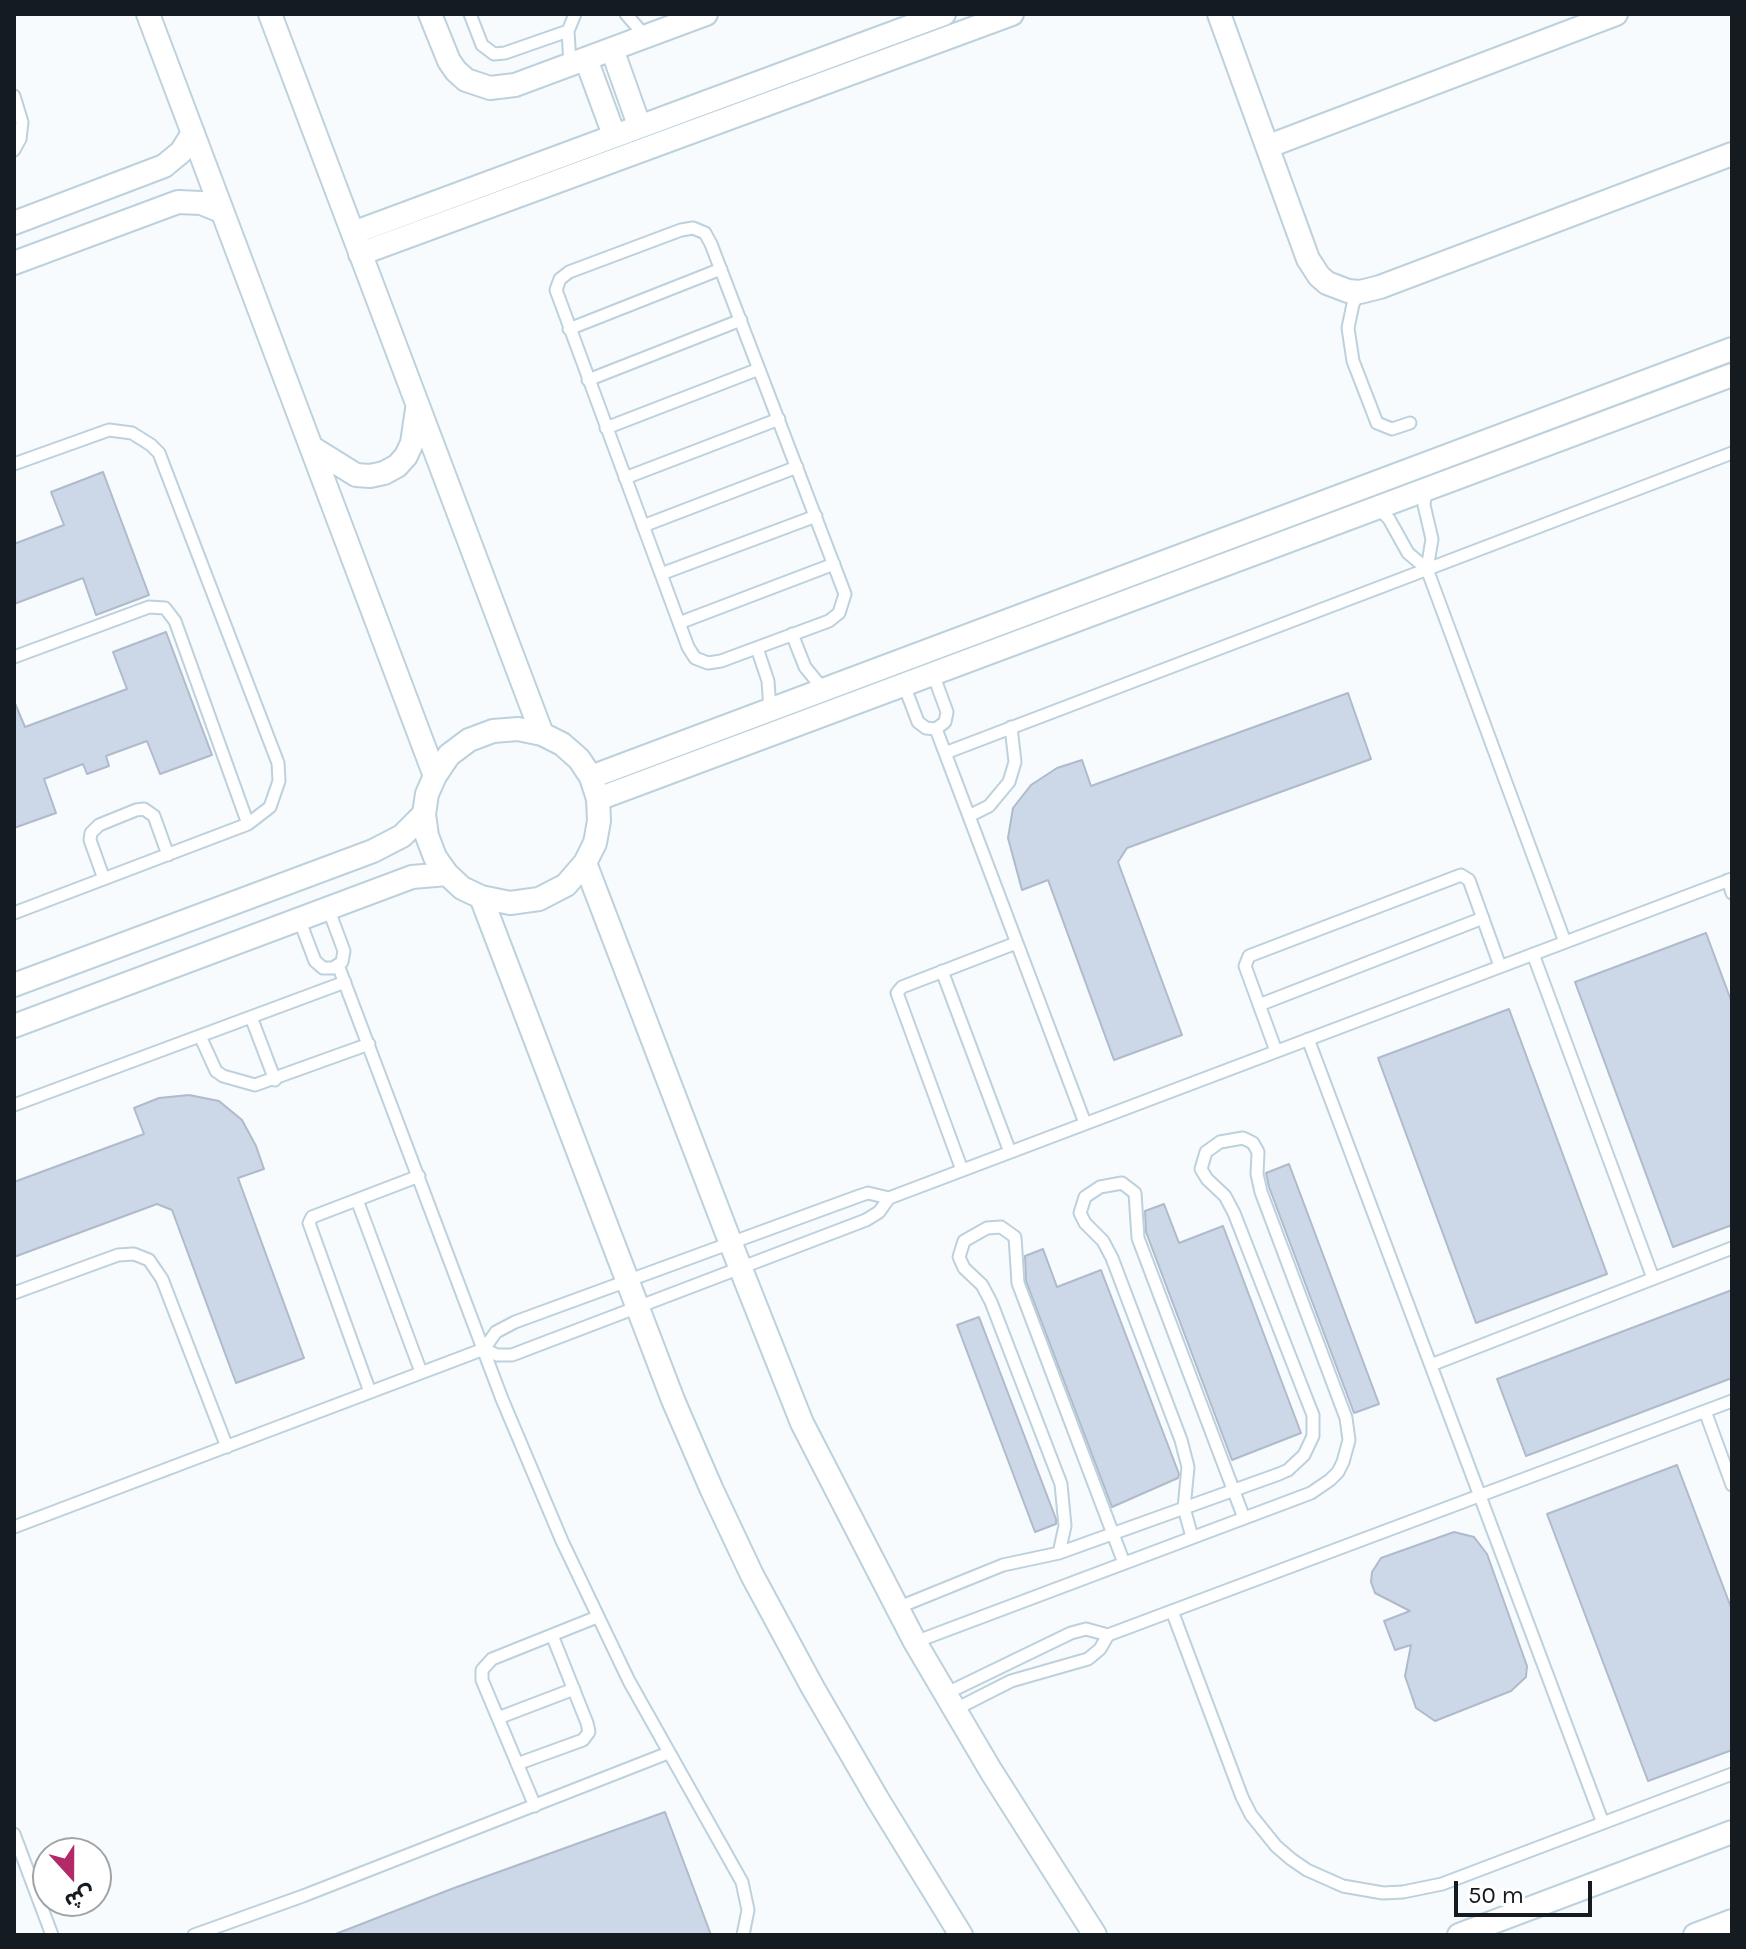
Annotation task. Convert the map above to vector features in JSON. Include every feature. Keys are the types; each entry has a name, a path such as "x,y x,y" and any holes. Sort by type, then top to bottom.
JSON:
{"street":[{"path":"148,14 435,776"},
{"path":"270,14 542,734"},
{"path":"430,14 456,71 477,85 502,88 706,14"},
{"path":"356,243 639,125 944,14"},
{"path":"356,243 1012,14"},
{"path":"1219,14 1313,268 1336,288 1360,292 1394,282 1732,154"},
{"path":"1269,146 1616,14"},
{"path":"612,49 639,125"},
{"path":"578,62 614,135"},
{"path":"14,223 164,166 181,152 193,133"},
{"path":"14,263 178,202 201,203 221,211"},
{"path":"594,788 770,710 1732,349"},
{"path":"594,788 904,685 1732,375"},
{"path":"311,447 356,475 384,473 397,466 406,456 412,443 417,405"},
{"path":"518,729 542,734 562,744 579,759 594,788 597,832 585,863 566,885 539,899 510,903 481,897 462,888 447,874 431,846 424,814 427,794 449,755 469,740 493,731 518,729"},
{"path":"14,985 373,851 402,836 424,814"},
{"path":"585,863 802,1423 915,1642 1091,1932"},
{"path":"14,1026 412,877 447,874"},
{"path":"481,897 673,1400 752,1575 878,1800 961,1935"},
{"path":"132,940 146,977"},
{"path":"1459,1935 1732,1832"},
{"path":"1695,1935 1732,1921"}],"lane":[{"path":"470,14 482,45 494,54 568,31"},
{"path":"575,14 568,31 578,62"},
{"path":"626,14 645,36"},
{"path":"14,96 22,122 20,139 14,150"},
{"path":"693,228 709,238 741,320 845,594 843,607 829,621 714,663 701,661 691,653 556,290 560,279 569,272 693,228"},
{"path":"569,329 721,269"},
{"path":"1360,292 1353,304 1348,328 1353,361 1377,423 1392,429 1410,423"},
{"path":"588,380 741,320"},
{"path":"606,428 759,369"},
{"path":"625,478 779,419"},
{"path":"14,464 109,430 132,433 159,453 278,763 279,781 275,799 264,814 248,824 104,879 15,908"},
{"path":"945,753 1732,453"},
{"path":"643,526 797,467"},
{"path":"1426,490 1424,505 1432,539 1427,569"},
{"path":"1378,508 1389,519 1408,553 1427,569 1565,942"},
{"path":"661,574 816,516"},
{"path":"679,623 834,564"},
{"path":"14,657 149,607 165,608 175,621 248,824"},
{"path":"792,634 805,667 824,690"},
{"path":"757,648 768,681 770,710"},
{"path":"904,685 918,722 926,728 936,729 945,722 947,712 933,674"},
{"path":"969,816 989,806 1009,782 1015,752 1011,727"},
{"path":"936,729 1085,1123"},
{"path":"104,879 90,840 91,833 99,825 136,810 144,809 154,816 168,855"},
{"path":"1276,1051 1245,966 1249,956 1461,875 1469,880 1500,966"},
{"path":"484,1349 497,1355 512,1355 866,1220 879,1212 889,1198 1730,879 1732,893"},
{"path":"299,919 315,961 328,969 338,965 344,951 328,908"},
{"path":"1259,1005 1483,918"},
{"path":"962,1170 897,993 902,987 1016,943"},
{"path":"1533,954 1653,1278"},
{"path":"338,965 531,1470 597,1617 668,1753 742,1882 748,1910 743,1935"},
{"path":"942,971 1010,1152"},
{"path":"14,1105 345,982"},
{"path":"251,1017 275,1080"},
{"path":"200,1036 211,1064 223,1076 255,1085 369,1044"},
{"path":"1308,1039 1603,1823"},
{"path":"897,1608 1003,1565 1059,1553 1288,1470 1297,1463 1310,1446 1314,1425 1309,1405 1234,1213 1225,1196 1201,1169 1203,1157 1212,1147 1228,1139 1243,1138 1253,1143 1258,1152 1257,1174 1261,1192 1346,1418 1349,1440 1343,1462 1321,1487 915,1642"},
{"path":"370,1392 310,1230 312,1217 419,1176"},
{"path":"1192,1537 1184,1508 1188,1467 1181,1440 1112,1258 1103,1241 1085,1223 1080,1213 1085,1197 1100,1187 1122,1183 1135,1193 1138,1238 1244,1518"},
{"path":"14,1527 484,1349 502,1327 868,1193 889,1198"},
{"path":"357,1200 421,1372"},
{"path":"1059,1553 1065,1526 1061,1484 991,1302 982,1285 964,1268 959,1257 964,1241 979,1231 1001,1227 1015,1237 1018,1283 1124,1563"},
{"path":"1431,1365 1732,1248"},
{"path":"14,1293 118,1255 134,1254 149,1260 162,1279 227,1447"},
{"path":"950,1702 1071,1633 1086,1629 1108,1635 1732,1401"},
{"path":"1705,1411 1732,1485"},
{"path":"1172,1611 1251,1815 1283,1853 1307,1870 1343,1886 1383,1893 1422,1889 1732,1774"},
{"path":"535,1806 482,1680 484,1665 597,1617"},
{"path":"517,1764 587,1737 589,1728 552,1635"},
{"path":"950,1702 1088,1659 1100,1649 1108,1635"},
{"path":"498,1718 574,1689"},
{"path":"194,1935 668,1753"},
{"path":"14,1834 52,1935"}],"building":[{"path":"103,472 149,595 96,615 83,578 14,604 14,544 64,525 51,492"},
{"path":"166,632 212,755 160,774 147,741 106,756 109,766 87,774 83,764 44,779 56,813 14,828 14,701 25,727 127,689 113,652"},
{"path":"1348,693 1371,759 1127,848 1118,862 1182,1035 1114,1060 1048,880 1022,890 1008,838 1013,808 1031,785 1057,768 1082,760 1091,786"},
{"path":"1706,933 1732,1003 1732,1225 1673,1247 1575,982"},
{"path":"1509,1009 1607,1274 1476,1323 1378,1058"},
{"path":"189,1095 219,1101 242,1120 256,1146 264,1169 238,1178 304,1358 236,1383 172,1210 157,1204 14,1257 14,1182 144,1134 134,1108 159,1098"},
{"path":"1289,1164 1379,1404 1354,1413 1269,1187 1266,1173"},
{"path":"1164,1204 1179,1243 1223,1226 1301,1433 1232,1460 1146,1232 1145,1211"},
{"path":"1043,1249 1057,1287 1101,1270 1179,1474 1178,1478 1112,1507 1026,1281 1025,1256"},
{"path":"1732,1290 1732,1378 1526,1456 1497,1379"},
{"path":"979,1317 1056,1519 1056,1524 1035,1532 957,1325"},
{"path":"1677,1465 1732,1610 1732,1750 1648,1781 1547,1514"},
{"path":"1454,1532 1474,1537 1487,1554 1527,1666 1526,1677 1511,1691 1435,1721 1416,1708 1405,1676 1411,1645 1395,1650 1384,1621 1410,1611 1375,1593 1371,1582 1372,1572 1381,1558"},
{"path":"665,1812 711,1935 333,1935 454,1888"}]}
